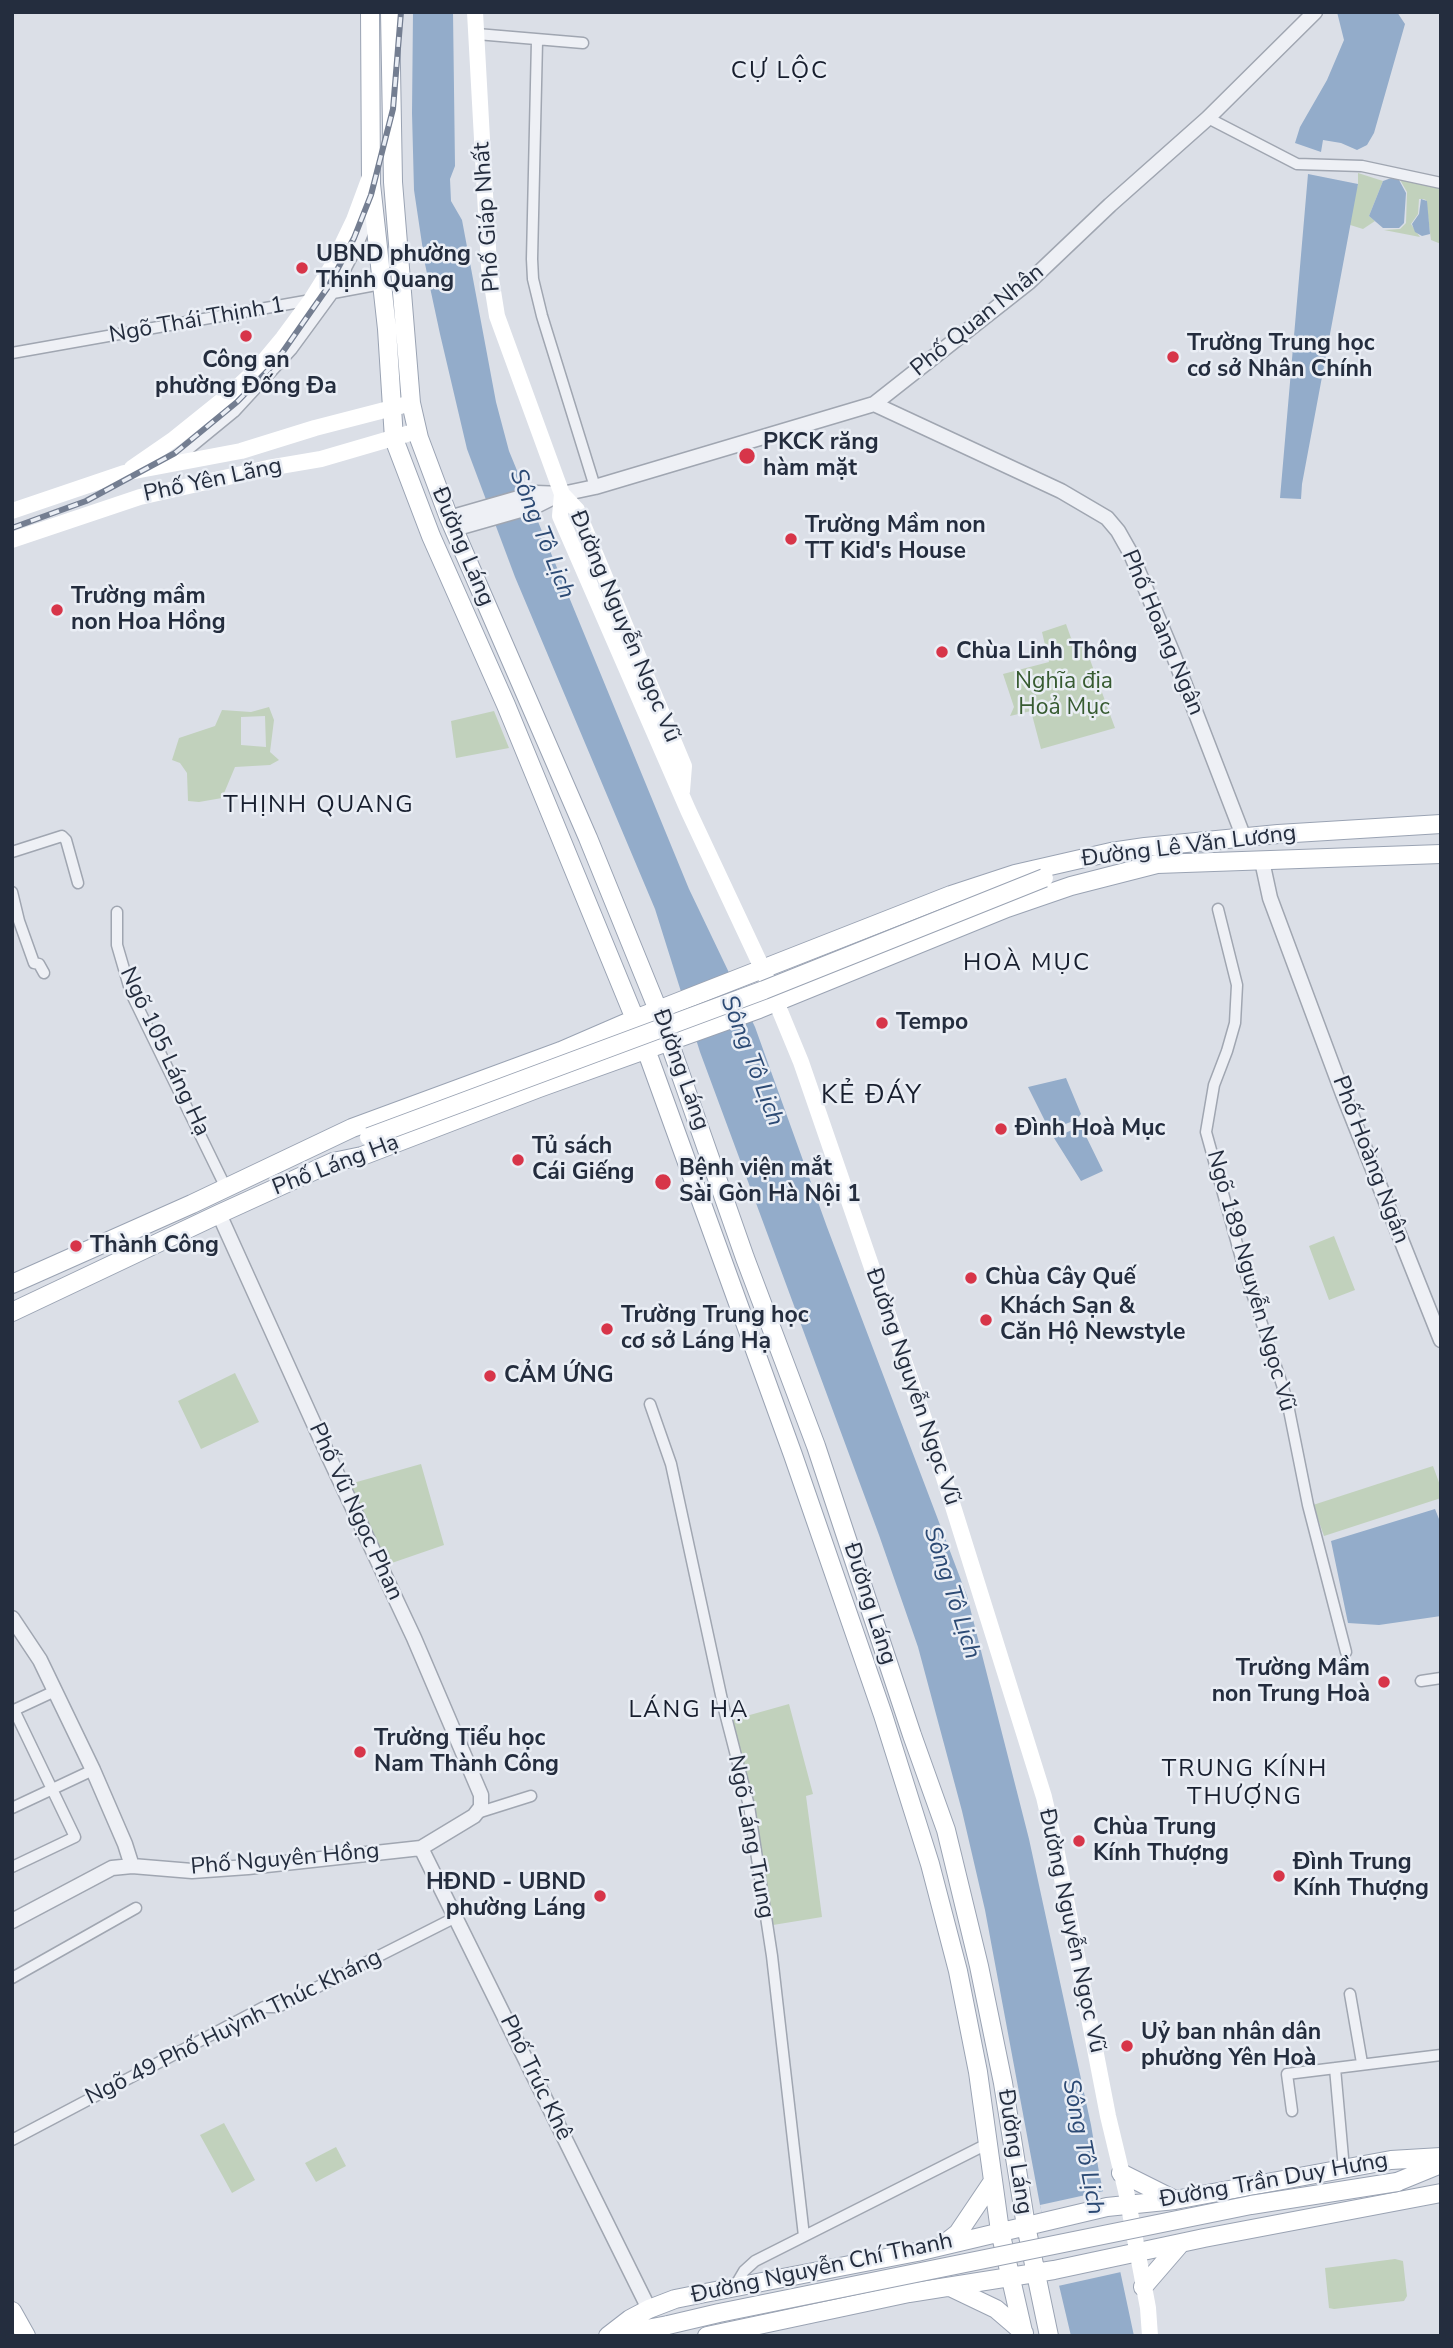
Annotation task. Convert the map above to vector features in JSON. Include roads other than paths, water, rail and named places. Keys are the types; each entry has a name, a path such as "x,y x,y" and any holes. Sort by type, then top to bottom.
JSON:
{"main road":[{"name":"Đường Láng","path":"370,12 371,173 368,201 387,329 394,439 431,536 635,1019 883,1715 947,1925 978,2072 1000,2231 1024,2335"},
{"name":"Đường Láng","path":"390,12 393,182 411,403 417,431 458,522 506,650 659,1010 745,1258 816,1446 946,1830 979,1966 1003,2083 1026,2226 1049,2336"},
{"name":"Phố Giáp Nhất","path":"475,12 492,287 498,316 562,494"},
{"path":"124,473 174,439 258,368 311,300 331,268 355,219 368,201"},
{"name":"Phố Yên Lãng","path":"12,514 124,473 241,451 411,403"},
{"name":"Phố Yên Lãng","path":"16,539 140,496 321,459 417,431"},
{"name":"Đường Nguyễn Ngọc Vũ","path":"562,494 578,510 684,765 681,793 755,973 776,1002 801,1062 941,1468 1044,1797 1138,2253 1150,2336"},
{"path":"12,514 16,539"},
{"path":"485,659 506,650"},
{"name":"Đường Lê Văn Lương","path":"659,1010 951,895 1014,874 1145,847 1441,824"},
{"name":"Đường Lê Văn Lương","path":"670,1041 759,1009 1007,908 1089,881 1157,864 1441,854"},
{"path":"323,1143 369,1137 764,989 1044,878 1082,859"},
{"path":"1044,878 1089,881"},
{"path":"830,944 842,975"},
{"name":"Phố Láng Hạ","path":"12,1284 352,1128 561,1051 659,1010"},
{"name":"Phố Láng Hạ","path":"12,1312 333,1162 362,1156 670,1041"},
{"path":"561,1051 570,1077"},
{"path":"333,1162 369,1137"},
{"path":"77,1255 86,1277"},
{"path":"836,1580 859,1571"},
{"name":"Đường Trần Duy Hưng","path":"1044,2221 1107,2207 1175,2200 1391,2160 1441,2157"},
{"path":"1397,2182 1441,2164"},
{"path":"1121,2173 1175,2200 1167,2214 1164,2227 1170,2236 1181,2243 1143,2287"},
{"path":"942,2246 958,2232 993,2181"},
{"path":"608,2336 661,2330 719,2313 1251,2205 1397,2182 1441,2185"},
{"name":"Đường Trần Duy Hưng","path":"1054,2270 1441,2193"},
{"name":"Đường Nguyễn Chí Thanh","path":"608,2336 630,2319 675,2299 917,2252 1044,2221"},
{"path":"917,2252 928,2255 934,2261 938,2272 936,2283 928,2291"},
{"name":"Đường Nguyễn Chí Thanh","path":"707,2336 928,2291 1054,2270"},
{"path":"950,2287 996,2309 1024,2335"},
{"path":"12,2311 26,2336"}],"street":[{"name":"Phố Quan Nhân","path":"458,522 537,499 595,487 874,404 1029,282 1208,118 1315,12"},
{"path":"477,34 583,43"},
{"path":"537,41 531,259 533,279 595,487"},
{"path":"1208,118 1297,164 1363,166 1441,183"},
{"path":"173,463 253,393 292,349 333,293 356,247 368,201"},
{"name":"Ngõ Thái Thịnh 1","path":"12,353 311,300 381,284"},
{"name":"Phố Hoàng Ngân","path":"874,404 1061,491 1107,518 1131,554 1244,838"},
{"path":"12,852 62,836 66,840 78,883"},
{"name":"Phố Hoàng Ngân","path":"1262,861 1279,924 1441,1340"},
{"path":"12,892 34,963 39,964 44,973"},
{"name":"Ngõ 189 Nguyễn Ngọc Vũ","path":"1218,909 1237,985 1236,1011 1227,1051 1214,1085 1206,1132 1244,1269 1287,1400 1308,1505 1346,1652"},
{"name":"Ngõ 105 Láng Hạ","path":"117,912 117,945 131,993 226,1188"},
{"name":"Phố Vũ Ngọc Phan","path":"219,1214 410,1630 481,1794 482,1802 477,1813"},
{"name":"Ngõ Láng Trung","path":"650,1404 671,1464 724,1709 749,1806 772,1956 804,2236"},
{"path":"12,1618 40,1660 93,1770 126,1845 132,1866"},
{"path":"1421,1681 1441,1678"},
{"path":"12,1867 75,1837 13,1710 55,1691"},
{"path":"12,1808 93,1770"},
{"path":"477,1813 531,1796"},
{"name":"Phố Nguyên Hồng","path":"12,1921 111,1868 132,1866 204,1870 421,1848 477,1813"},
{"name":"Phố Trúc Khê","path":"421,1848 649,2309"},
{"path":"12,1978 136,1908"},
{"name":"Ngõ 49 Phố Huỳnh Thúc Kháng","path":"12,2140 264,2007 278,2007 456,1917"},
{"path":"1350,1994 1362,2063"},
{"path":"1292,2111 1287,2074 1441,2055"},
{"path":"1335,2068 1344,2169"},
{"path":"734,2288 744,2271 755,2261 989,2143"}],"water":[{"name":"Sông Tô Lịch","path":"413,12 453,12 455,166 450,179 451,201 462,220 496,402 509,451 689,889 755,1027 827,1227 967,1596 1029,1839 1134,2336 1071,2336 1040,2205 985,1910 962,1811 918,1647 700,1052 655,909 515,577 467,449 425,264 414,190"},
{"path":"1337,12 1397,12 1405,24 1374,133 1367,145 1357,150 1341,143 1323,140 1321,152 1295,143 1300,127 1327,80 1344,40"},
{"path":"1308,174 1358,184 1301,499 1280,498"},
{"path":"1394,177 1399,180 1406,193 1404,223 1399,228 1383,228 1369,216 1383,181"},
{"path":"1421,199 1427,201 1430,234 1422,236 1415,232 1412,224 1419,214"},
{"path":"1066,1078 1081,1114 1076,1120 1052,1129 1048,1127 1028,1087"},
{"path":"1081,1126 1103,1171 1081,1181 1054,1138"},
{"path":"1435,1509 1441,1524 1441,1616 1379,1625 1348,1623 1331,1541"}],"railway":[{"path":"12,528 86,501 175,453 237,402 275,363 328,287 354,238 371,195 393,109 401,12"}],"place":[{"name":"UBND phường Thịnh Quang","path":"302,268"},
{"name":"Công an phường Đống Đa","path":"246,336"},
{"name":"Trường Trung học cơ sở Nhân Chính","path":"1173,357"},
{"name":"PKCK răng hàm mặt","path":"747,456"},
{"name":"Trường Mầm non TT Kid's House","path":"791,539"},
{"name":"Trường mầm non Hoa Hồng","path":"57,610"},
{"name":"Chùa Linh Thông","path":"942,652"},
{"name":"Tempo","path":"882,1023"},
{"name":"Đình Hoà Mục","path":"1001,1129"},
{"name":"Tủ sách Cái Giếng","path":"518,1160"},
{"name":"Bệnh viện mắt Sài Gòn Hà Nội 1","path":"663,1182"},
{"name":"Thành Công","path":"76,1246"},
{"name":"Chùa Cây Quế","path":"971,1278"},
{"name":"Khách Sạn & Căn Hộ Newstyle","path":"986,1320"},
{"name":"Trường Trung học cơ sở Láng Hạ","path":"607,1329"},
{"name":"CẢM ỨNG","path":"490,1376"},
{"name":"Trường Mầm non Trung Hoà","path":"1384,1682"},
{"name":"Trường Tiểu học Nam Thành Công","path":"360,1752"},
{"name":"Chùa Trung Kính Thượng","path":"1079,1841"},
{"name":"Đình Trung Kính Thượng","path":"1279,1876"},
{"name":"HĐND - UBND phường Láng","path":"600,1896"},
{"name":"Uỷ ban nhân dân phường Yên Hoà","path":"1127,2046"}],"district":[{"name":"CỰ LỘC","path":"780,72"},
{"name":"THỊNH QUANG","path":"319,806"},
{"name":"HOÀ MỤC","path":"1027,964"},
{"name":"KẺ ĐÁY","path":"872,1097"},
{"name":"LÁNG HẠ","path":"689,1711"},
{"name":"TRUNG KÍNH THƯỢNG","path":"1245,1784"}],"park label":[{"name":"Nghĩa địa Hoả Mục","path":"1064,695"}]}
